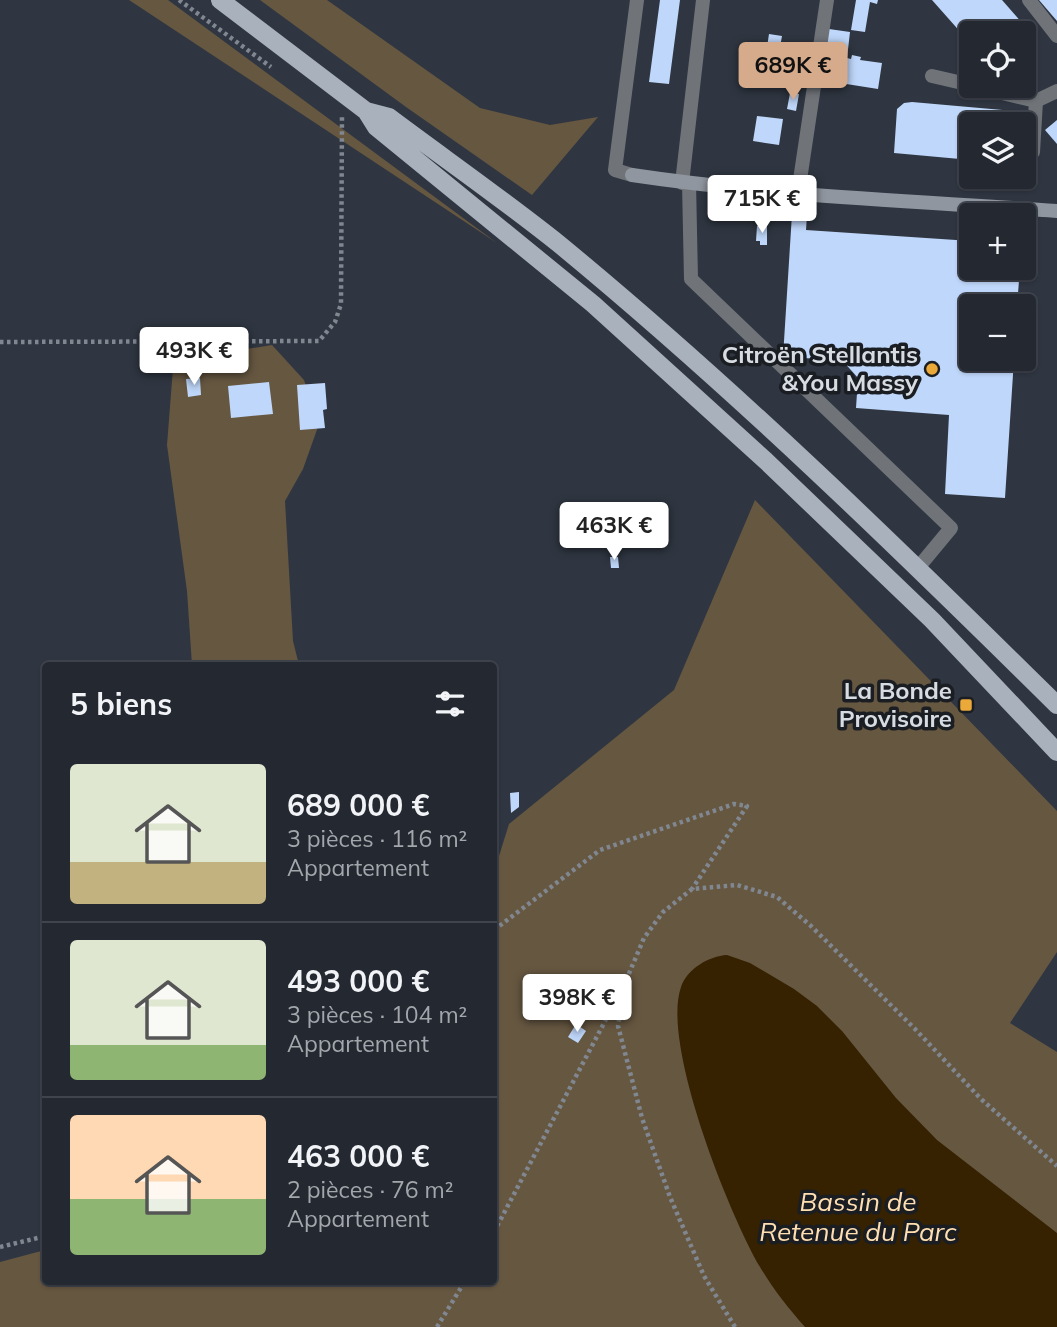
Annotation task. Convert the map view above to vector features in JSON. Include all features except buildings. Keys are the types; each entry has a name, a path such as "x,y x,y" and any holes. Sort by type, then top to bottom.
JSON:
{"main road":[{"path":"220,0 366,111 376,127 593,304 766,461 932,620 1057,752"},
{"path":"366,111 389,117 556,243 778,435 1057,705"}],"street":[{"path":"632,175 685,183 798,193 1057,211"}],"lane":[{"path":"632,175 615,170 637,0"},
{"path":"703,0 685,183 691,279 951,528 917,569"},
{"path":"798,193 827,0"},
{"path":"1029,0 1057,36"},
{"path":"932,76 959,82"},
{"path":"1024,98 1036,101 1057,91"},
{"path":"1035,112 1036,101"}],"path":[{"path":"178,0 276,71"},
{"path":"0,342 319,341 335,322 341,304 341,118 350,98"},
{"path":"330,110 351,126"},
{"path":"497,928 600,850 734,804 747,806 692,889 663,912 644,938 625,983 497,1226"},
{"path":"692,889 737,885 777,897 811,926 981,1099 1057,1166"},
{"path":"625,983 618,1026 642,1118 670,1197 704,1276 734,1327"},
{"path":"0,1247 42,1237"},
{"path":"436,1327 462,1285"}],"shaded area":[{"path":"129,0 168,0 497,243"},
{"path":"260,0 327,0 480,108 550,125 598,117 532,195"},
{"path":"272,345 304,380 319,424 303,469 285,501 293,641 298,662 192,662 187,591 167,445 173,368 204,356"},
{"path":"755,500 1057,811 1057,952 1010,1023 1057,1052 1057,1327 0,1327 0,1262 42,1251 42,1285 497,1285 497,862 509,824 674,690"}],"water":[{"name":"Bassin de Retenue du Parc","path":"727,955 750,963 817,1006 842,1031 896,1098 937,1140 1057,1233 1057,1327 805,1327 765,1275 747,1242 716,1170 689,1087 677,1013 681,987 693,969 713,958"}],"place":[{"name":"Citroën Stellantis &You Massy","path":"932,369"},
{"name":"La Bonde Provisoire","path":"966,705"}]}
